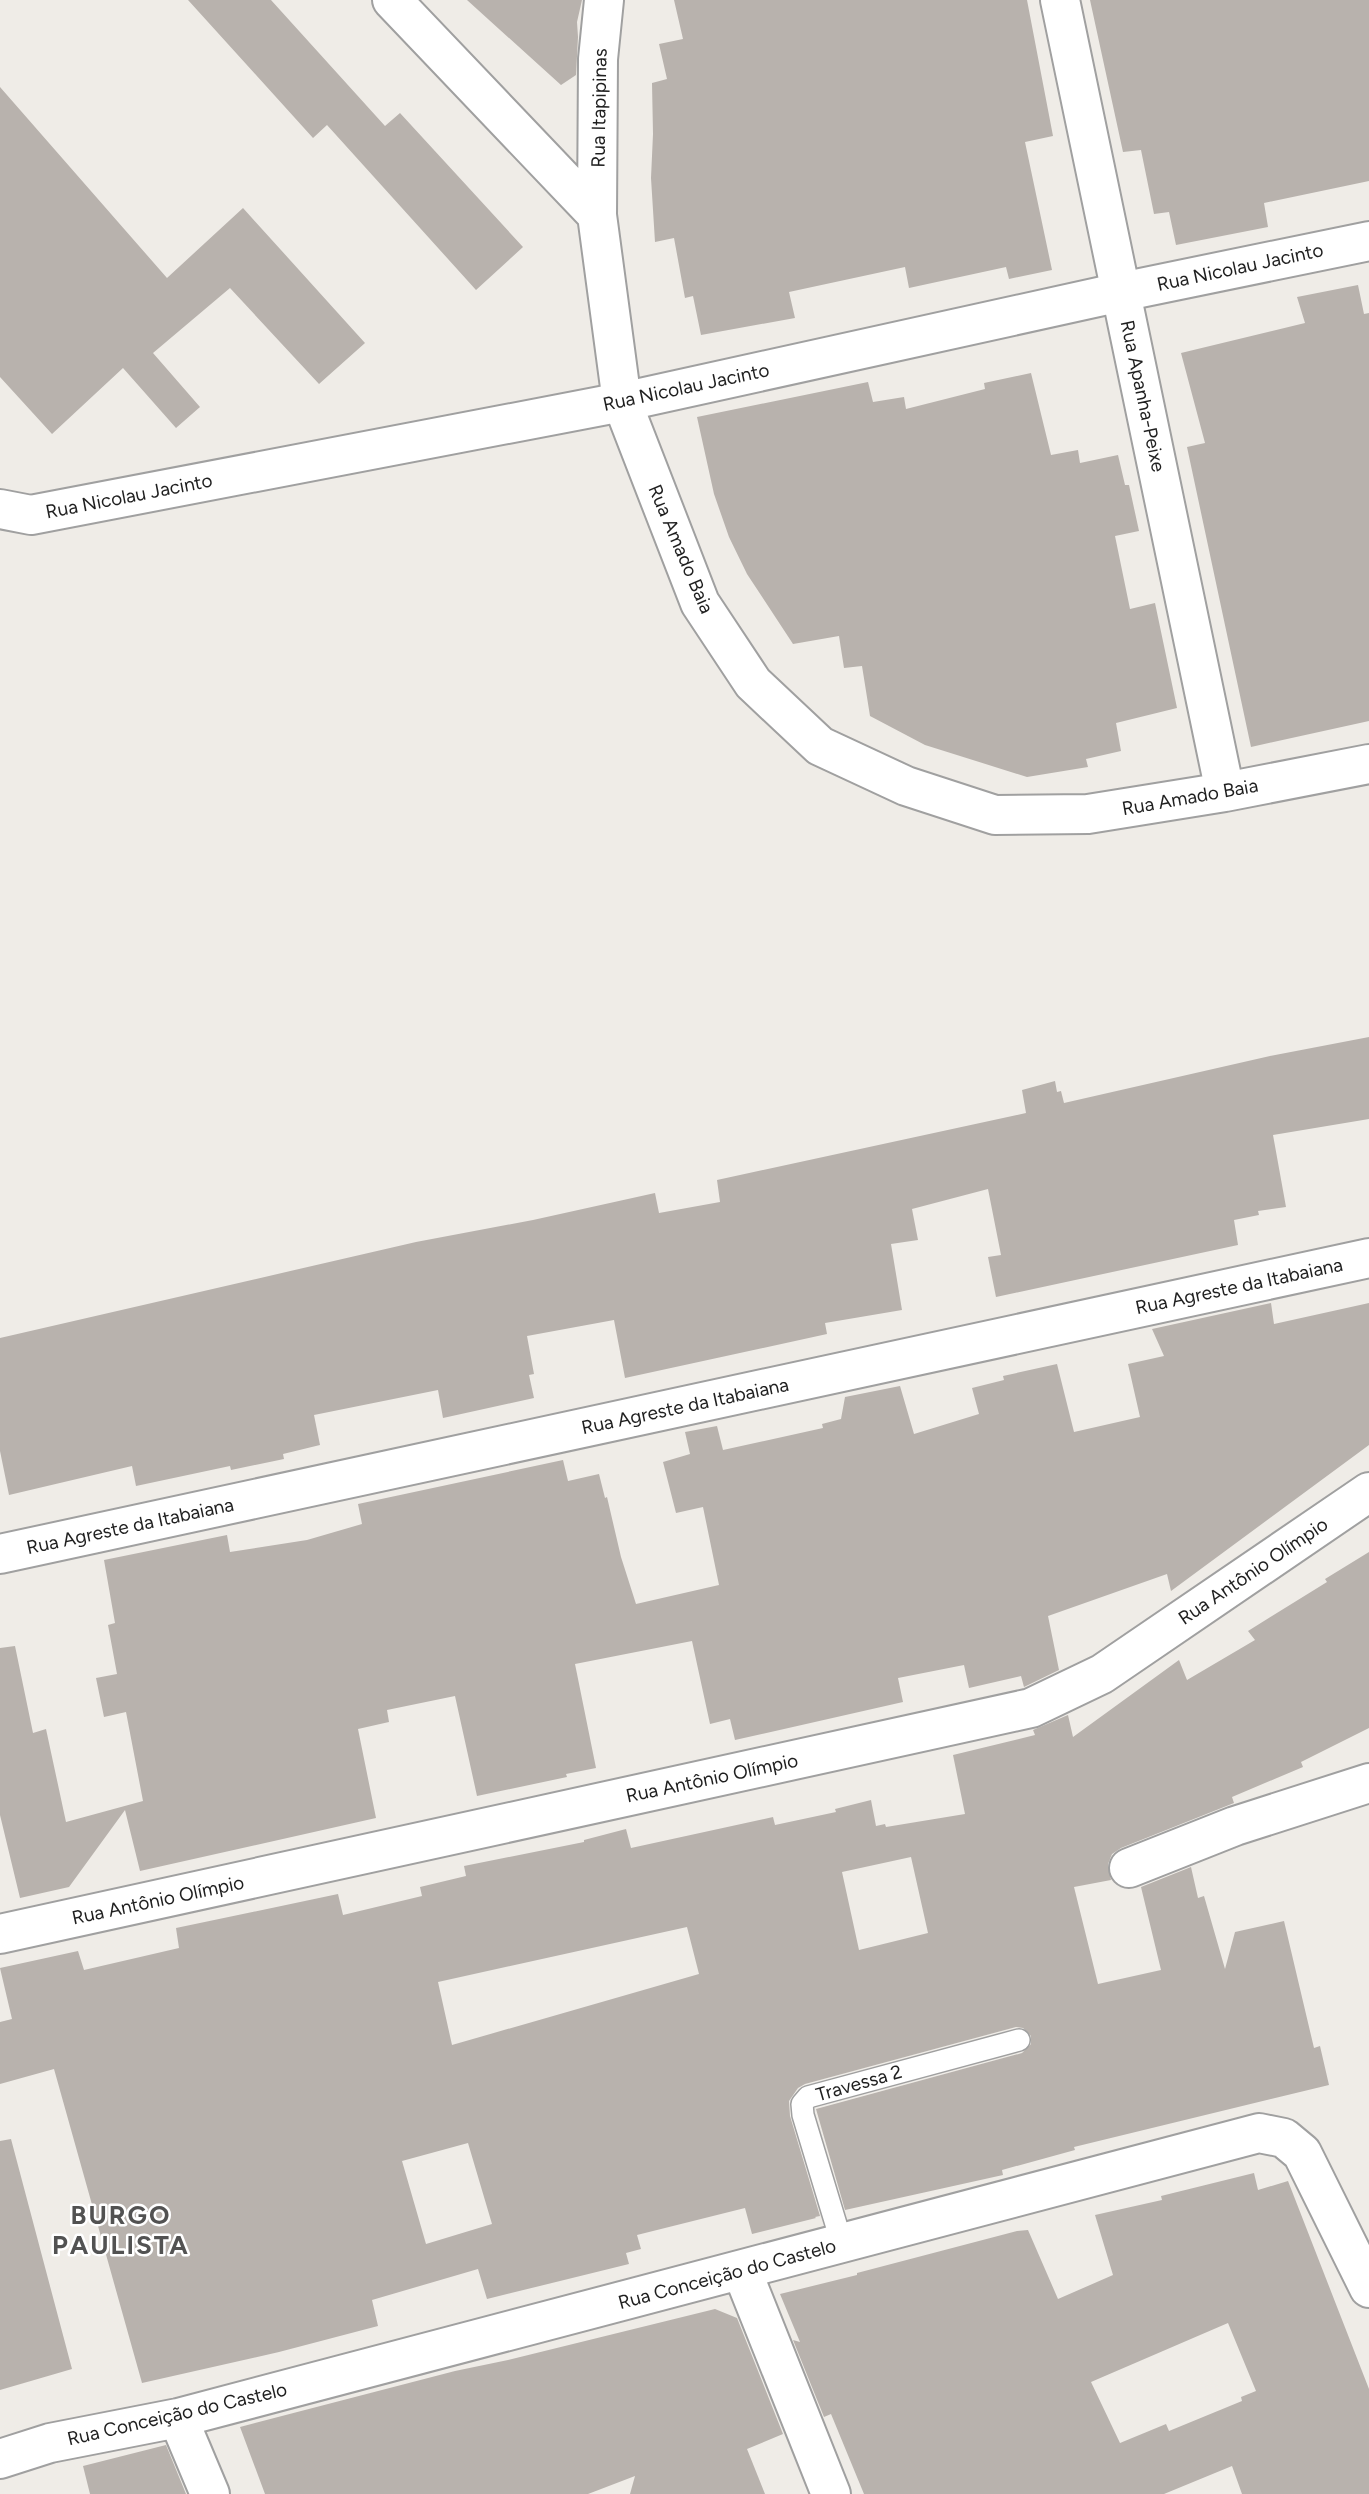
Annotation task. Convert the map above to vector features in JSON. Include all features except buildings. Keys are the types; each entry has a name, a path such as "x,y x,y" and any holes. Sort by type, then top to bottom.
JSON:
{"street":[{"path":"392,0 597,215"},
{"name":"Rua Itapipinas","path":"597,215 598,59 604,0"},
{"name":"Rua Apanha-Peixe","path":"1060,0 1225,792"},
{"name":"Rua Amado Baia","path":"597,215 622,402 700,603 752,683 820,746 906,786 995,815 1088,814 1225,792 1369,764"},
{"name":"Rua Nicolau Jacinto","path":"0,509 31,515 622,402 1121,292 1369,241"},
{"name":"Rua Agreste da Itabaiana","path":"0,1554 1369,1258"},
{"name":"Rua Antônio Olímpio","path":"0,1934 1031,1708 1101,1674 1369,1492"},
{"path":"1129,1868 1236,1826 1369,1783"},
{"name":"Rua Conceição do Castelo","path":"0,2459 50,2443 178,2418 1259,2133 1284,2137 1302,2153 1369,2288"},
{"path":"742,2271 831,2494"},
{"path":"178,2418 210,2494"}],"lane":[{"name":"Travessa 2","path":"842,2244 803,2115 802,2105 808,2097 1019,2040"}],"district":[{"name":"BURGO PAULISTA","path":"121,2230"}]}
